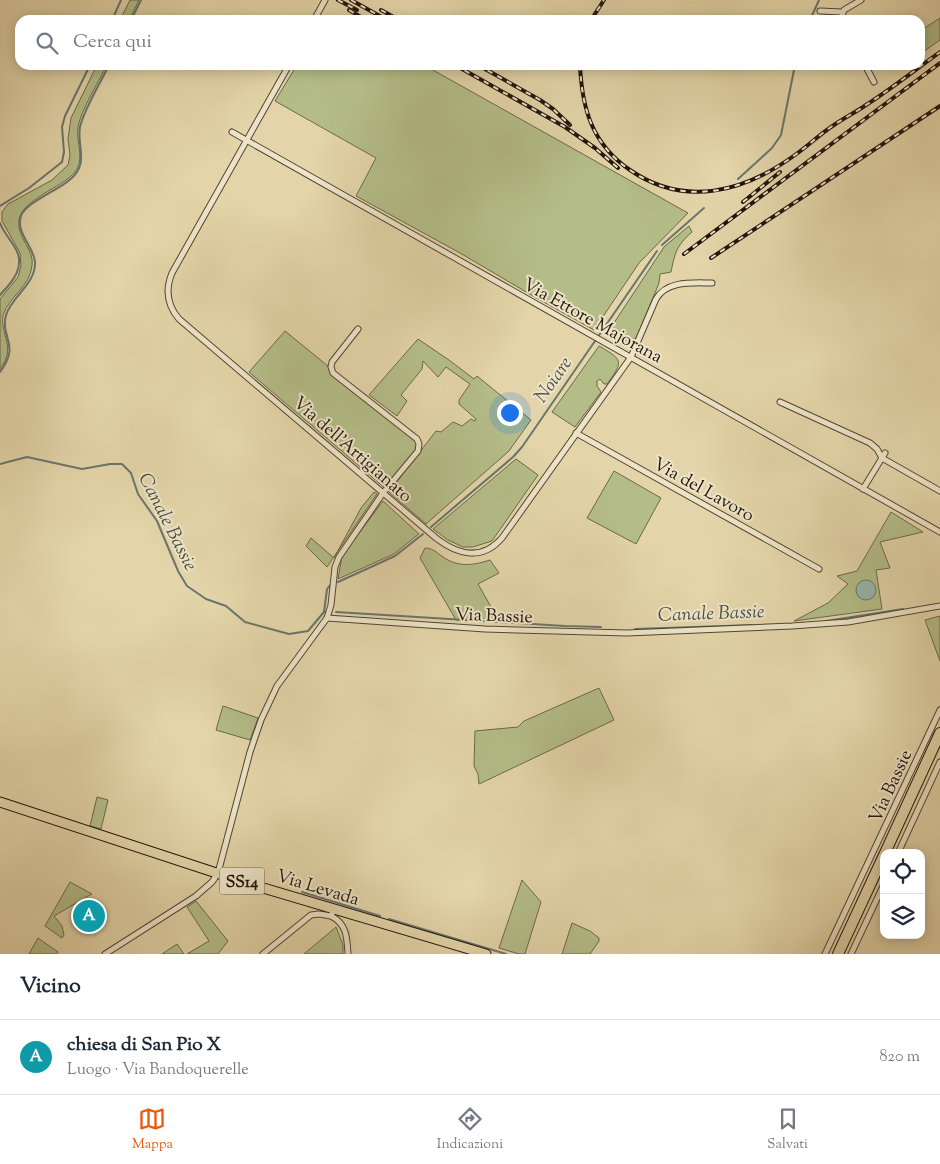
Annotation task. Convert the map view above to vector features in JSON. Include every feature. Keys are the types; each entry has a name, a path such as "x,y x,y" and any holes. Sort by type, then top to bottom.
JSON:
{"highway":[{"path":"886,849 940,733"},
{"path":"838,954 880,863"}],"main road":[{"name":"Via Levada","path":"0,802 332,912 486,954"}],"street":[{"path":"317,15 325,0"},
{"path":"820,12 842,12 861,0"},
{"name":"Via dell'Artigianato","path":"286,70 172,273 167,289 169,303 179,319 446,546 460,552 475,553 492,546 502,538 631,357 661,291 667,287 690,283 712,283"},
{"path":"868,70 874,82"},
{"name":"Via Ettore Majorana","path":"232,132 940,532"},
{"path":"105,954 196,896 212,882 218,873 250,752 261,720 277,686 327,618 331,605 335,567 339,557 383,493 418,451 419,444 417,438 333,373 332,362 358,329"},
{"path":"780,402 870,443 883,456 940,491"},
{"name":"Via del Lavoro","path":"576,433 819,569"},
{"path":"863,489 883,456"},
{"name":"Via Bassie","path":"327,618 486,629 627,633 848,622 940,606"},
{"name":"Via Bassie","path":"825,954 940,710"},
{"path":"900,849 940,762"},
{"path":"852,954 880,893"},
{"path":"263,954 311,915 332,912 346,930 348,954"}],"green space":[{"path":"130,0 139,0 132,15 122,15"},
{"path":"940,18 940,40 925,50 925,28"},
{"path":"95,70 104,70 86,104 78,127 80,156 78,167 69,178 27,206 19,220 20,232 31,254 32,266 24,286 3,315 8,348 5,361 0,369 0,299 18,277 21,266 20,253 2,221 2,212 8,204 52,180 68,165 70,155 68,139 71,118"},
{"path":"294,70 433,70 688,213 639,263 594,330 356,196 376,158 275,101"},
{"path":"689,226 692,232 677,249 671,272 660,274 659,283 637,337 630,343 622,343 606,335 664,247"},
{"path":"285,331 328,366 331,372 417,442 416,449 386,489 249,372"},
{"path":"418,339 474,379 477,376 531,420 509,451 426,524 389,492 436,431 441,432 453,422 462,426 471,419 475,421 476,419 459,404 459,400 470,384 446,367 438,377 423,361 422,369 401,395 407,401 397,416 369,395"},
{"path":"599,346 617,358 618,366 607,384 604,384 600,379 597,381 597,386 601,392 575,427 552,412"},
{"path":"516,459 538,475 492,541 473,547 463,547 448,540 433,529"},
{"path":"614,471 661,498 636,544 587,518"},
{"path":"374,492 377,494 338,551 361,508"},
{"path":"383,501 419,534 394,554 338,579 342,556"},
{"path":"891,512 923,532 880,542 890,568 876,570 882,609 794,621 828,603 848,584 837,576 857,571"},
{"path":"311,538 333,557 327,567 306,546"},
{"path":"425,548 433,550 455,563 472,564 490,560 499,573 478,584 499,621 456,620 420,558"},
{"path":"940,616 940,661 925,620"},
{"path":"599,688 614,720 479,784 478,774 474,766 475,731 518,727 524,721"},
{"path":"223,706 258,718 250,740 216,730"},
{"path":"97,797 108,800 101,829 90,826"},
{"path":"522,880 541,902 525,954 519,954 499,948"},
{"path":"70,882 92,894 54,916 62,926 64,935 62,938 45,926"},
{"path":"196,901 228,941 218,954 187,954 209,941 187,907"},
{"path":"572,923 590,931 599,938 590,954 562,954"},
{"path":"336,927 343,945 343,954 304,954"},
{"path":"38,938 58,952 57,954 29,954"},
{"path":"177,944 184,954 162,954"}],"water":[{"path":"862,580 870,580 876,586 876,594 870,600 862,600 856,594 856,586"}],"waterway":[{"path":"114,15 121,0"},
{"path":"134,15 141,0"},
{"name":"Noiare","path":"812,15 819,0"},
{"path":"0,206 29,188 62,162 64,152 62,127 65,116 88,70"},
{"path":"0,372 9,355 10,348 5,330 6,315 13,302 32,277 34,270 34,256 21,228 21,216 25,210 39,199 72,178 80,167 80,127 89,104 106,70"},
{"name":"Noiare","path":"738,179 772,148 781,135 794,70"},
{"name":"Noiare","path":"662,245 704,208"},
{"path":"0,223 16,250 19,260 15,277 0,295"},
{"name":"Noiare","path":"431,527 513,457 522,447 657,251"},
{"name":"Canale Bassie","path":"0,464 27,457 82,469 122,464 131,473 138,494 157,521 178,571 187,586 206,599 226,606 245,622 289,634 308,631 326,612"},
{"name":"Noiare","path":"338,582 395,556 423,534"},
{"name":"Noiare","path":"324,612 327,589 331,584"},
{"name":"Canale Bassie","path":"826,621 903,609"},
{"name":"Canale Bassie","path":"336,612 601,627"},
{"name":"Canale Bassie","path":"635,629 753,625"},
{"path":"302,892 380,916"},
{"path":"389,919 506,954"}],"railway":[{"path":"338,0 357,10"},
{"path":"351,0 378,15"},
{"path":"594,15 604,0"},
{"path":"349,10 358,15"},
{"path":"381,10 390,15"},
{"path":"925,63 940,52"},
{"path":"684,254 940,63"},
{"path":"464,70 565,127 595,148 618,168"},
{"path":"487,70 540,100 570,125"},
{"path":"580,70 583,96 587,111 598,137 606,149 630,170 651,182 672,189 693,192 714,191 735,186 776,168 915,70"},
{"path":"711,258 940,106"},
{"path":"743,202 780,172"}],"place":[{"name":"chiesa di San Pio X","path":"89,916"}]}
